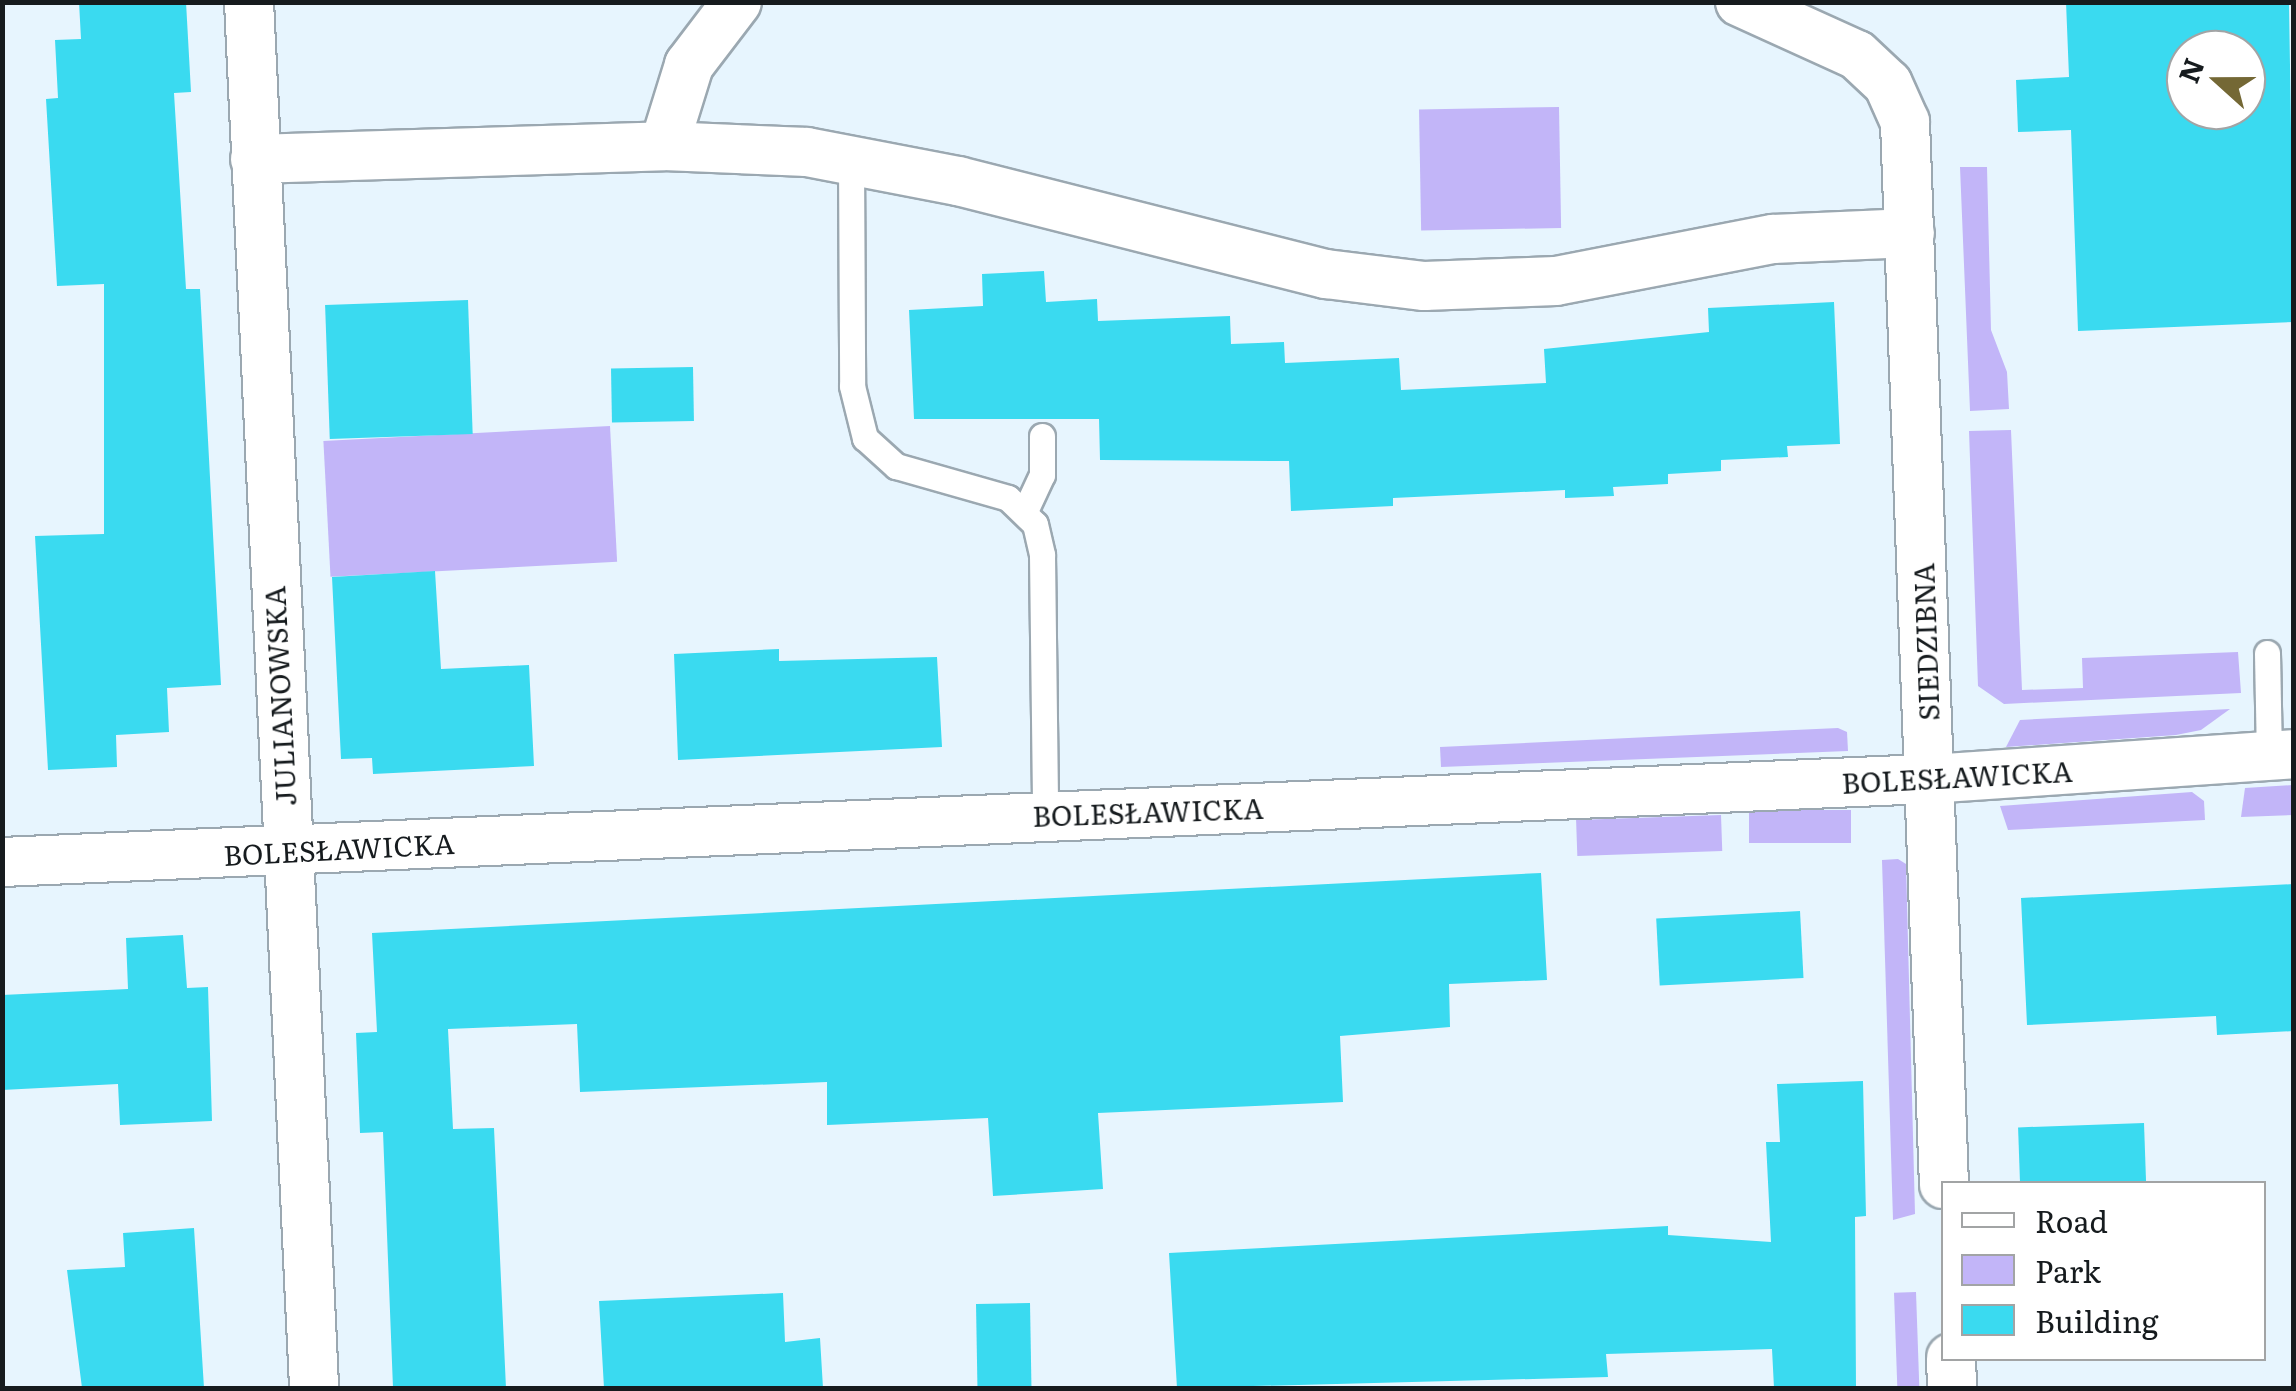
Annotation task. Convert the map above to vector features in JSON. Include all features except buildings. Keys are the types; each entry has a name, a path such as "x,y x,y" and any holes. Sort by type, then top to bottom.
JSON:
{"street":[{"name":"JULIANOWSKA","path":"249,2 314,1388"},
{"path":"664,146 689,65 737,2"},
{"name":"SIEDZIBNA","path":"1740,2 1857,55 1898,102 1910,232 1944,1181"},
{"path":"256,159 664,146 851,159 1326,274 1424,286 1556,282 1773,239 1910,232"},
{"name":"BOLESŁAWICKA","path":"2,862 1930,779 2281,754"},
{"path":"1951,1361 1952,1388"}],"lane":[{"path":"851,159 852,386 866,438 896,466 1008,498 1025,511 1042,554 1046,815"},
{"path":"1025,511 1042,475 1042,436"},
{"path":"2267,653 2281,754"}],"green space":[{"path":"1559,107 1561,228 1421,230 1419,109"},
{"path":"1960,167 1987,167 1991,330 2007,372 2009,409 1970,411"},
{"path":"610,426 617,562 331,577 323,441"},
{"path":"2011,430 2022,690 2083,688 2082,658 2238,652 2241,693 2004,704 1978,686 1969,431"},
{"path":"2230,709 2201,730 2176,735 2006,747 2020,720"},
{"path":"1838,728 1847,732 1848,751 1441,767 1440,747"},
{"path":"2293,785 2293,815 2241,817 2245,788"},
{"path":"2192,792 2204,801 2205,820 2008,830 2000,806"},
{"path":"1749,810 1851,810 1851,843 1749,843"},
{"path":"1721,815 1722,851 1577,856 1576,820"},
{"path":"1898,859 1906,864 1915,1214 1893,1220 1882,860"},
{"path":"1916,1292 1919,1388 1897,1388 1894,1293"}]}
